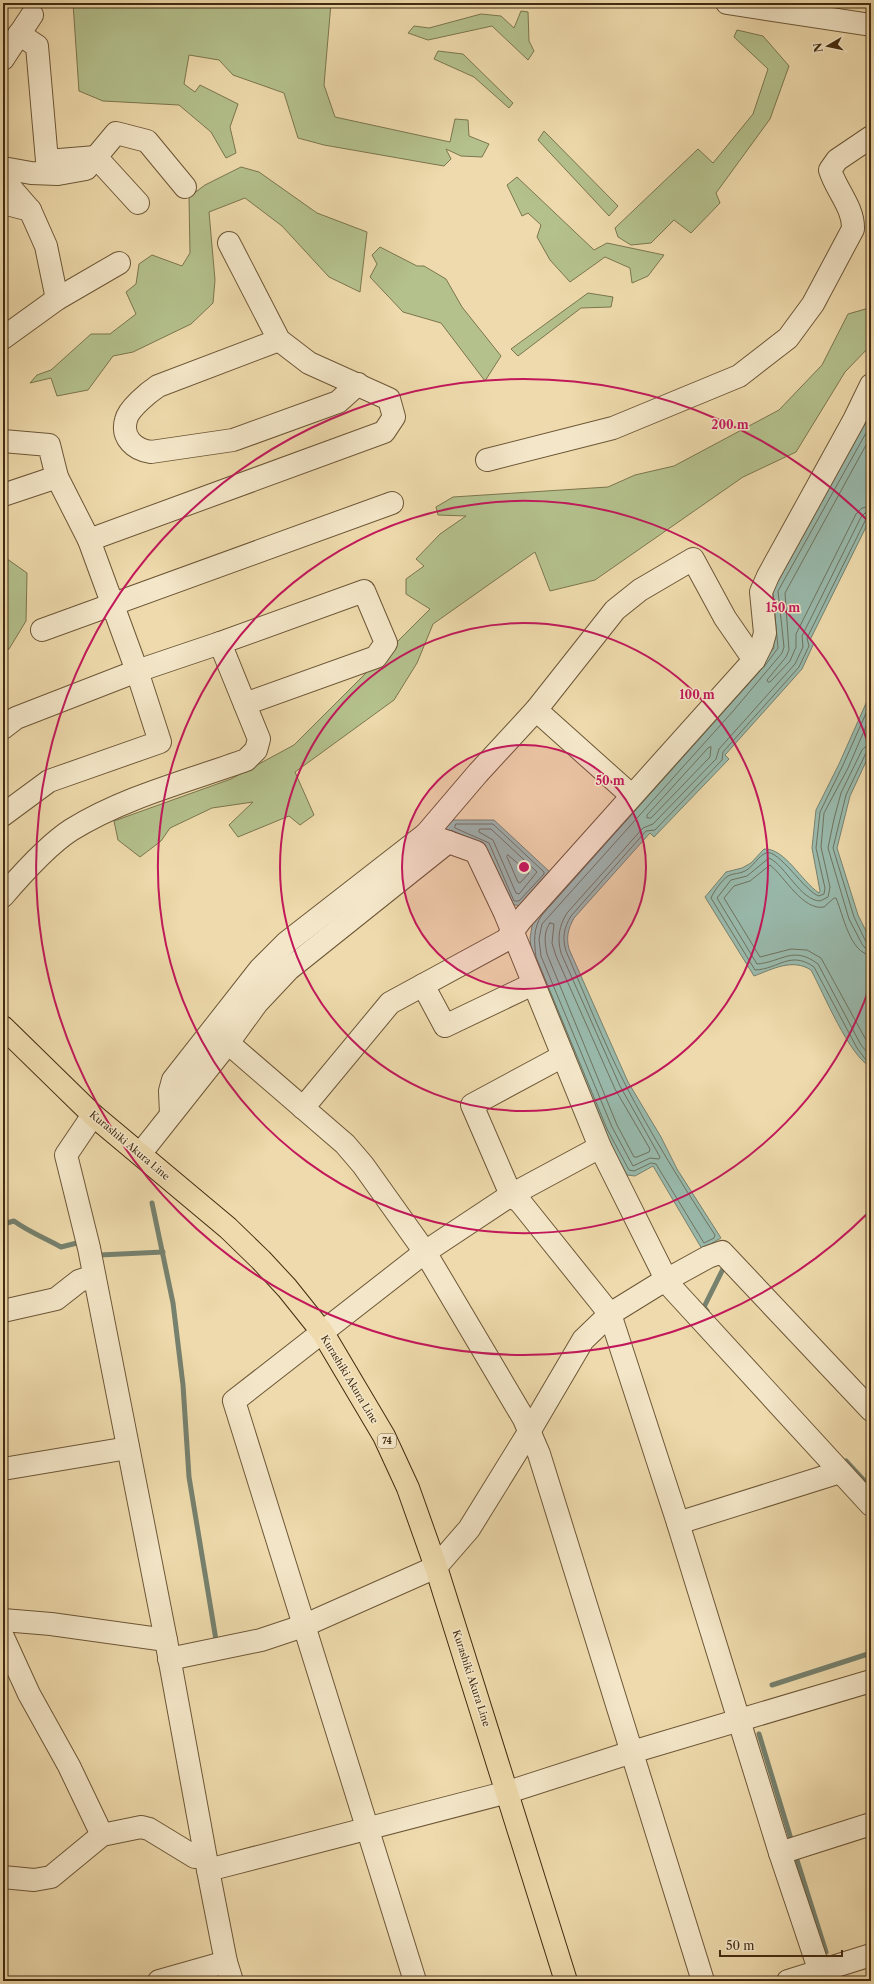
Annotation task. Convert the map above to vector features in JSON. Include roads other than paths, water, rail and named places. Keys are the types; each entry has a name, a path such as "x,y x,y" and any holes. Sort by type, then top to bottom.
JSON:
{"main road":[{"name":"Kurashiki Akura Line","path":"4,1031 93,1115 228,1228 261,1260 287,1288 323,1333 384,1436 408,1488 436,1567 508,1792 566,1981"}],"street":[{"path":"727,3 871,25"},
{"path":"3,59 32,15"},
{"path":"19,34 37,46 47,161 96,157"},
{"path":"3,168 31,173 58,174 86,169 116,133 148,141 185,187"},
{"path":"487,460 613,428 739,376 788,338 813,304 853,229 853,221 850,211 833,181 830,170 837,160 871,137"},
{"path":"96,157 138,203"},
{"path":"3,184 10,187 30,210 46,246 57,299"},
{"path":"3,203 30,210"},
{"path":"89,540 384,432 394,417 389,399 309,363 279,340 229,243"},
{"path":"3,338 57,299 119,263"},
{"path":"279,340 158,386 146,394 126,419 125,429 130,443 140,451 151,452 233,440 338,402 358,384"},
{"path":"303,1108 390,1003 506,940 521,920 631,795 754,660 762,644 765,633 761,592 854,420 871,385"},
{"path":"3,441 49,445 57,477 89,540 113,604 160,742 49,782 3,815"},
{"path":"3,495 57,477"},
{"path":"42,630 392,503"},
{"path":"140,1154 228,1043 256,1003 289,969 437,838 478,773 536,710 615,610 640,590 693,559 725,618 754,660"},
{"path":"3,728 16,718 137,671 364,591 386,643 376,657 245,704"},
{"path":"3,896 25,870 69,831 107,809 246,760 252,756 256,750 259,739 220,643"},
{"path":"536,710 631,795"},
{"path":"437,838 476,852 512,932 600,1147 666,1279 672,1288 871,1505"},
{"path":"171,1114 170,1091 173,1080 260,969 286,943 437,838"},
{"path":"423,985 445,1026 533,984"},
{"path":"228,1043 354,1152 425,1252 524,1419 539,1454 703,1981"},
{"path":"563,1056 472,1105 511,1195 521,1203 610,1314 678,1523 780,1853 821,1976"},
{"path":"93,1115 66,1155 94,1276 167,1649 206,1864 229,1971 159,1981"},
{"path":"415,1981 234,1401 425,1252 511,1195 600,1147"},
{"path":"3,1620 51,1624 167,1649 261,1640 304,1626 436,1567 469,1529 529,1432 583,1340 610,1314 666,1279 715,1255 871,1410"},
{"path":"3,1311 56,1299 79,1281 94,1276"},
{"path":"3,1469 128,1448"},
{"path":"678,1523 840,1472"},
{"path":"3,1637 29,1694 69,1766 102,1834"},
{"path":"3,1877 34,1880 51,1877 102,1834 141,1828 149,1829 206,1864 368,1829 508,1792 632,1752 871,1681"},
{"path":"780,1853 871,1824"},
{"path":"788,1981 821,1976 871,1955"}],"water":[{"path":"871,405 871,517 810,640 814,643 802,669 725,755 729,759 654,837 650,833 574,918 568,933 569,949 628,1082 661,1137 677,1169 721,1238 702,1249 653,1166 635,1176 627,1175 603,1131 532,958 530,938 533,920 727,704 774,648 769,590"},
{"path":"871,692 871,751 850,796 837,848 858,915 871,941 871,1067 854,1051 811,970 797,965 790,965 775,968 754,976 705,897 726,872 742,868 751,863 764,849 772,850 786,859 812,888 819,893 820,891 812,848 816,810 839,764"},
{"path":"452,820 494,820 551,873 520,906 511,904 485,845 451,830 445,832 442,829"}],"waterway":[{"path":"152,1203 173,1303 183,1385 189,1477 216,1640"},
{"path":"3,1224 14,1221 31,1232 61,1247 77,1243"},
{"path":"100,1255 163,1252"},
{"path":"707,1311 704,1307 723,1269"},
{"path":"846,1461 871,1488"},
{"path":"772,1685 871,1653"},
{"path":"759,1734 791,1839"},
{"path":"797,1860 826,1952"}]}
